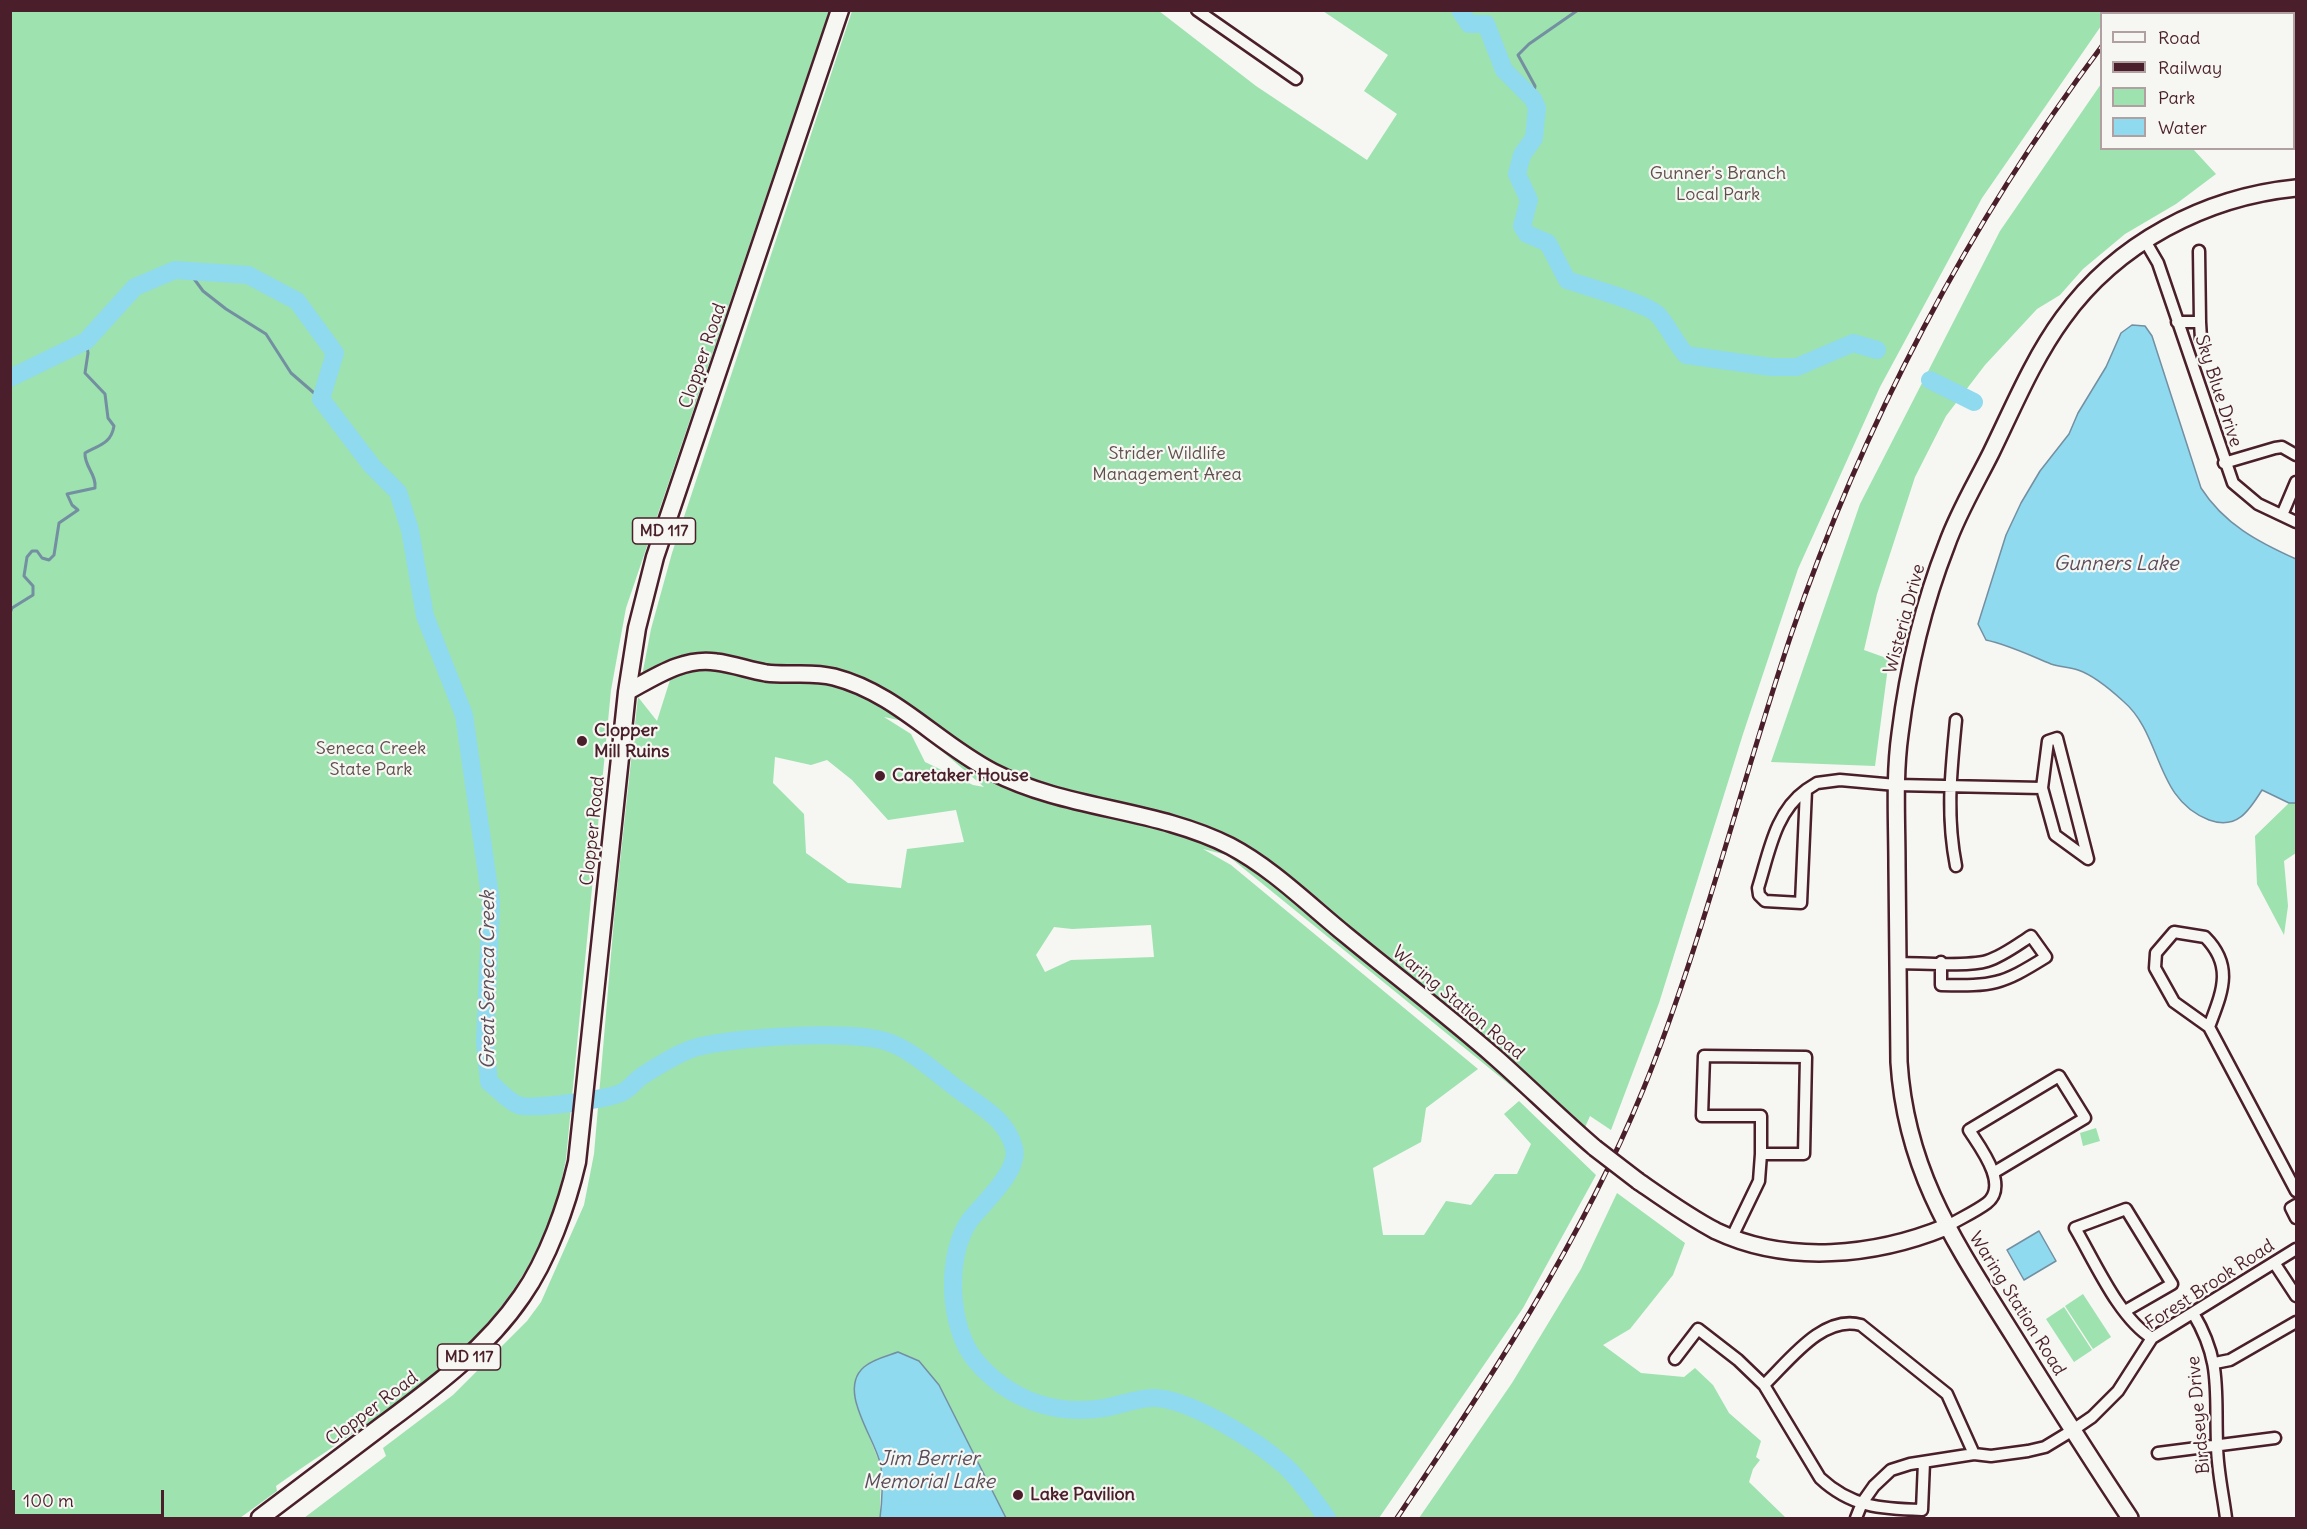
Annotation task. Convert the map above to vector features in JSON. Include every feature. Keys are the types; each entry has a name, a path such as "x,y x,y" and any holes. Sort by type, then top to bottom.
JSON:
{"main road":[{"name":"Clopper Road","path":"260,1518 462,1364 498,1328 524,1294 557,1227 569,1194 581,1125 627,692 637,628 655,557 840,10"}],"street":[{"path":"1197,10 1296,79"},
{"name":"Wisteria Drive","path":"1946,1227 1915,1151 1901,1094 1896,785 1906,690 1925,607 1947,541 2039,356 2061,319 2079,296 2110,266 2144,239 2206,208 2249,195 2296,188"},
{"name":"Sky Blue Drive","path":"2144,239 2158,263 2224,464 2233,483 2245,496 2296,522"},
{"path":"2199,252 2201,339"},
{"path":"2177,322 2200,322"},
{"path":"2224,464 2282,447 2296,455"},
{"path":"2282,515 2296,482"},
{"name":"Waring Station Road","path":"627,692 666,671 700,661 715,661 766,673 833,676 879,695 903,709 977,763 1008,779 1044,792 1146,816 1201,833 1232,848 1275,876 1496,1058 1595,1148 1638,1181 1698,1221 1732,1237 1774,1249 1852,1252 1896,1244 1946,1227 2130,1518"},
{"path":"1956,720 1949,787 1949,830 1956,866"},
{"path":"2057,738 2088,859 2055,835 2042,788 2048,741 2057,738"},
{"path":"1806,790 1802,903 1765,901 1759,895 1758,888 1783,814 1793,800 1806,790 1817,783 1840,780 1896,785 2042,788"},
{"path":"2209,1027 2224,986 2223,969 2205,937 2174,932 2156,953 2153,960 2155,968 2174,1002 2209,1027 2296,1191"},
{"path":"1898,963 1941,962 1984,962 2001,956 2031,936 2046,957 1999,983 1978,986 1941,985 1941,962"},
{"path":"1732,1237 1759,1181 1761,1116 1702,1116 1704,1056 1806,1057 1804,1154 1761,1154"},
{"path":"1946,1227 1989,1202 1994,1191 1993,1173 1969,1130 2059,1076 2085,1118 1993,1173"},
{"path":"2296,1205 2291,1208 2296,1218"},
{"path":"2125,1311 2172,1284 2126,1209 2075,1228 2125,1311 2142,1332 2152,1338"},
{"name":"Forest Brook Road","path":"1856,1518 1862,1503 1874,1486 1892,1470 1910,1464 1974,1454 2010,1454 2045,1447 2073,1430 2092,1417 2113,1396 2152,1338 2296,1249"},
{"path":"2275,1264 2296,1296"},
{"name":"Birdseye Drive","path":"2193,1313 2205,1333 2215,1364 2217,1446 2226,1518"},
{"path":"1764,1385 1813,1338 1836,1324 1850,1322 1861,1325 1947,1394 1974,1454"},
{"path":"2215,1364 2230,1360 2296,1322"},
{"path":"1675,1359 1698,1329 1738,1360 1764,1385 1820,1478 1830,1487 1874,1508 1922,1510 1924,1462"},
{"path":"2158,1453 2276,1438"}],"green space":[{"path":"2153,10 2226,11 2223,12 2152,12"},
{"name":"Seneca Creek State Park","path":"10,11 829,11 626,608 611,690 566,1159 550,1219 526,1271 495,1315 458,1353 417,1388 372,1421 276,1486 277,1491 240,1518 11,1518"},
{"path":"852,11 1159,11 1256,86 1367,160 1397,114 1364,91 1388,55 1323,11 2113,11 2100,12 2100,27 1982,198 1880,387 1798,569 1743,734 1659,1003 1611,1130 1590,1116 1579,1141 1227,855 1203,849 1231,865 1478,1069 1426,1108 1421,1142 1373,1168 1383,1235 1424,1235 1446,1201 1471,1205 1495,1174 1517,1174 1531,1144 1504,1114 1519,1101 1596,1175 1523,1308 1379,1518 1006,1518 939,1385 856,1404 881,1466 880,1518 304,1518 386,1456 383,1448 453,1395 527,1321 541,1302 584,1205 594,1154 615,908 638,697 651,629 672,553","holes":["675,669 688,672 670,680 657,721 638,697","884,717 908,722 984,787 973,785 925,762 911,734","775,757 811,765 827,760 852,780 888,820 956,810 964,842 907,849 901,888 848,883 806,853 804,814 773,783","1151,925 1154,957 1071,960 1045,972 1036,955 1054,927 1072,929"]},
{"path":"2100,85 2100,150 2194,150 2216,174 2176,204 2125,234 2083,269 2060,295 2037,309 1985,365 1946,416 1915,477 1877,594 1864,650 1889,659 1875,766 1771,762 1860,504 2000,231"},
{"path":"2289,803 2296,803 2296,853 2284,861 2288,906 2284,935 2257,884 2255,836"},
{"path":"2096,1128 2100,1141 2083,1146 2080,1133"},
{"path":"1617,1193 1685,1243 1673,1275 1630,1329 1603,1345 1641,1373 1684,1377 1695,1368 1713,1385 1729,1413 1761,1441 1756,1457 1760,1460 1753,1469 1749,1482 1785,1517 1419,1518 1512,1383 1581,1269"},
{"path":"2083,1294 2111,1337 2093,1349 2065,1306"},
{"path":"2064,1307 2092,1350 2074,1362 2046,1319"}],"water":[{"name":"Gunners Lake","path":"2132,325 2145,326 2152,336 2201,488 2210,501 2243,531 2296,559 2296,803 2289,803 2262,790 2241,817 2227,822 2209,820 2191,810 2178,797 2168,782 2146,731 2136,715 2107,688 2090,675 2078,670 2051,664 2011,647 1986,640 1978,624 2006,535 2021,503 2040,471 2069,434 2078,413 2106,367 2121,333"},
{"path":"2039,1231 2056,1261 2024,1280 2007,1250"},
{"name":"Jim Berrier Memorial Lake","path":"898,1352 919,1361 939,1385 1006,1518 880,1518 881,1467 856,1402 854,1389 857,1377 864,1367"}],"waterway":[{"path":"1460,10 1469,24 1486,24 1504,70 1533,99 1537,108 1534,138 1522,155 1517,174 1529,200 1522,226 1527,234 1548,243 1567,280 1653,311 1663,321 1686,355 1771,367 1797,367 1853,343 1877,350"},
{"path":"1533,99 1535,86 1518,55 1529,44 1578,10"},
{"name":"Great Seneca Creek","path":"10,378 86,341 135,287 175,270 248,275 297,301 335,353 321,399 372,466 398,492 410,530 425,616 464,715 491,902 485,1042 489,1082 518,1105 554,1105 603,1098 623,1092 642,1076 672,1058 691,1049 708,1045 760,1038 820,1035 871,1038 898,1046 993,1115 1006,1130 1014,1148 1014,1157 1006,1176 970,1220 956,1252 953,1291 955,1311 967,1347 976,1361 1003,1386 1018,1395 1051,1407 1086,1410 1153,1398 1185,1405 1203,1413 1240,1433 1284,1465 1302,1484 1327,1518"},
{"name":"Great Seneca Creek","path":"189,272 203,291 226,309 266,334 291,373 321,399"},
{"path":"10,613 12,608 33,595 33,586 24,576 27,557 32,551 37,551 42,558 49,560 54,555 59,523 78,510 72,505 67,494 95,488 85,453 104,443 110,437 114,426 108,418 105,394 85,373 88,353 86,341"},
{"path":"1930,380 1974,402"}],"railway":[{"path":"1397,1518 1499,1363 1562,1257 1591,1203 1643,1090 1703,921 1791,635 1819,557 1886,403 1923,328 2007,183 2100,49"}],"place":[{"name":"Clopper Mill Ruins","path":"582,741"},
{"name":"Caretaker House","path":"880,776"},
{"name":"Lake Pavilion","path":"1018,1495"}],"park label":[{"name":"Gunner's Branch Local Park","path":"1718,184"},
{"name":"Strider Wildlife Management Area","path":"1167,464"}]}
